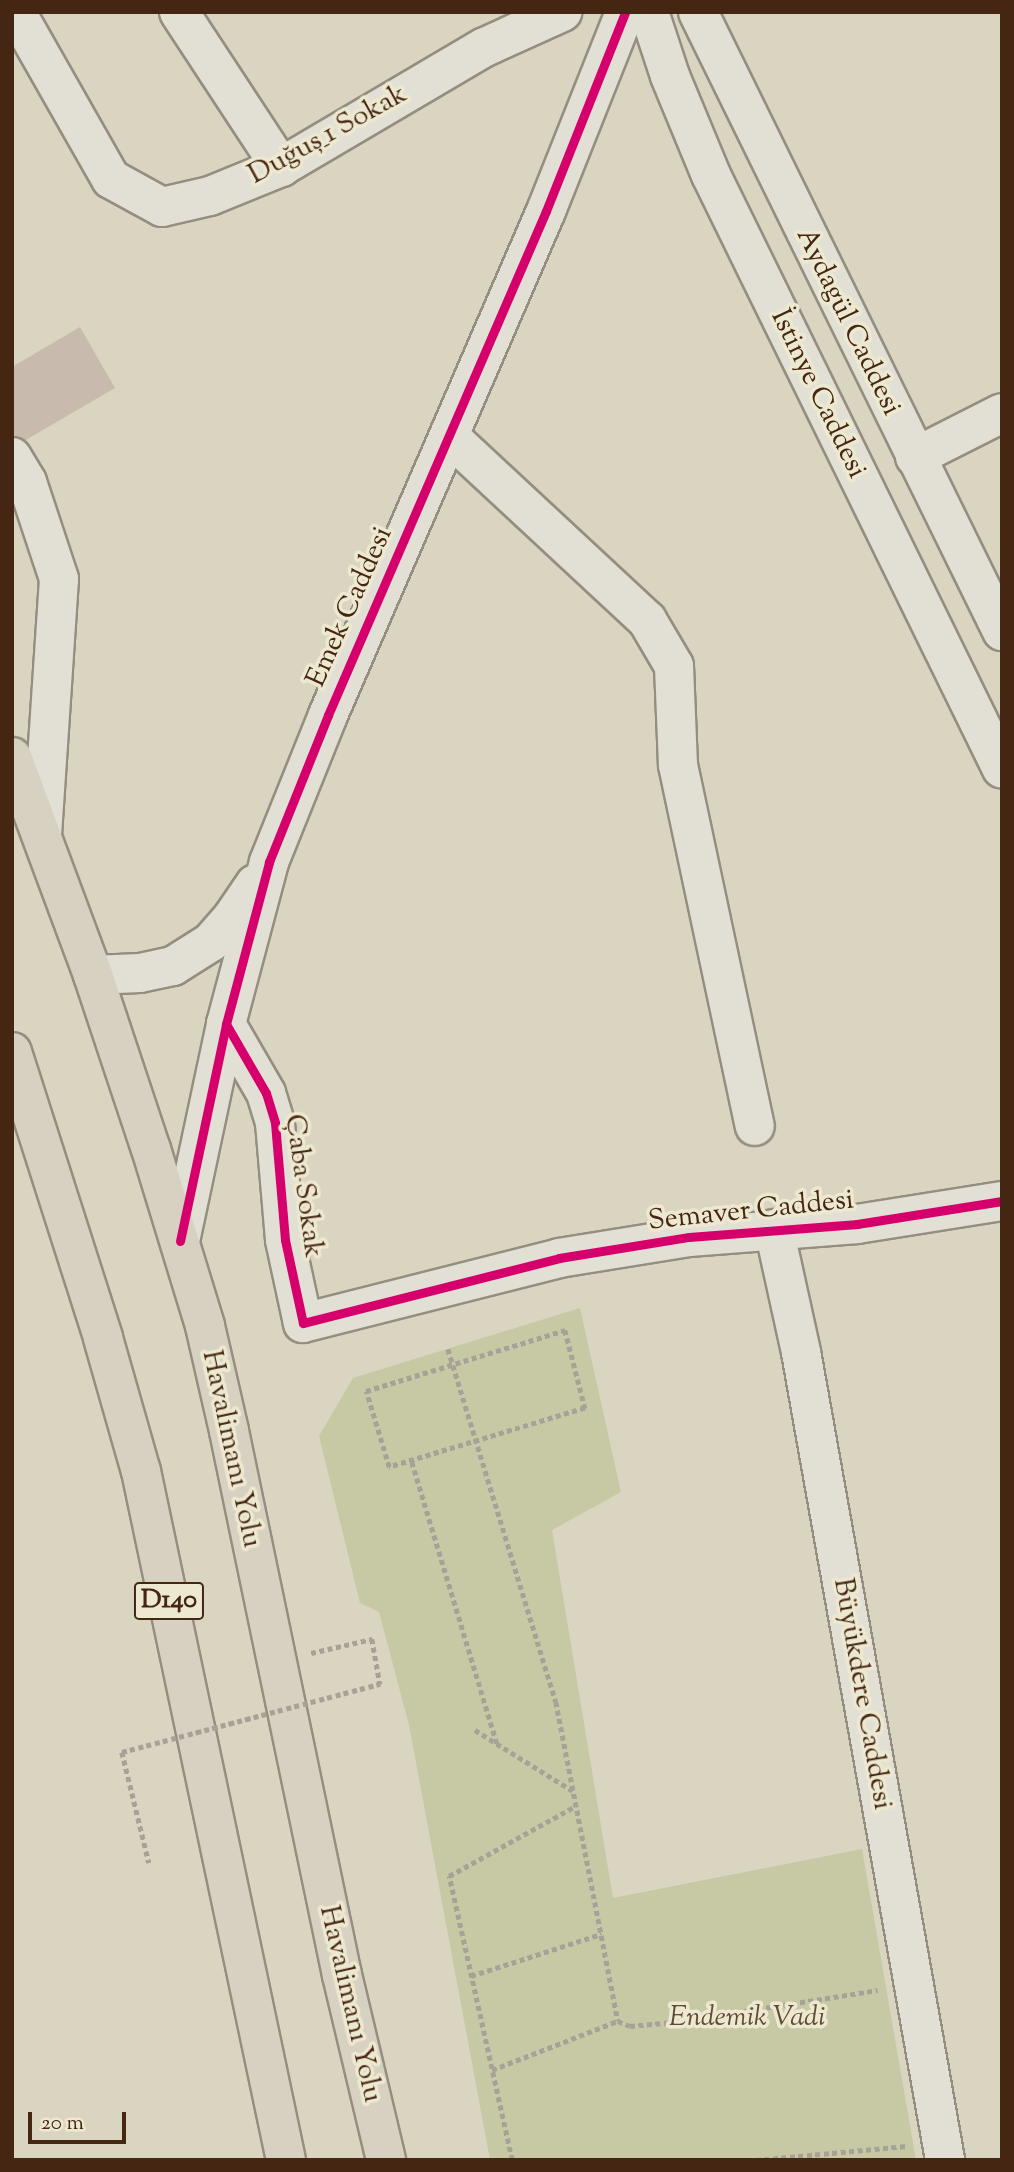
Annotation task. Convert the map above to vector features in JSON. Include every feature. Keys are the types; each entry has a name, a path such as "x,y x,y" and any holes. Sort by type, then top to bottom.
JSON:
{"highway":[{"name":"Havalimanı Yolu","path":"12,757 93,975 180,1241 229,1431 342,1976 386,2160"},
{"name":"D140","path":"12,1052 103,1338 141,1471 286,2160"}],"street":[{"name":"Duğuş_1 Sokak","path":"16,12 111,179 162,208 210,196 281,167 485,47 562,12"},
{"path":"179,12 281,167"},
{"name":"Emek Caddesi","path":"180,1241 226,1024 269,862 328,715 547,211 625,12"},
{"name":"İstinye Caddesi","path":"649,12 670,76 711,175 1002,769"},
{"name":"Aydagül Caddesi","path":"698,12 1002,631"},
{"path":"915,457 1002,413"},
{"path":"450,437 647,620 674,666 678,765 755,1126"},
{"path":"12,457 27,482 59,579 42,832"},
{"path":"93,975 140,974 173,966 211,942 232,918 269,862"},
{"name":"Çaba Sokak","path":"226,1024 266,1093 275,1124 285,1240 303,1323"},
{"name":"Semaver Caddesi","path":"303,1323 559,1258 689,1237 857,1224 1002,1200"},
{"name":"Büyükdere Caddesi","path":"774,1229 801,1352 943,2151"}],"path":[{"path":"565,1330 585,1408 389,1467 366,1391 450,1366 565,1330"},
{"path":"448,1349 450,1366 556,1702 618,2021"},
{"path":"412,1462 497,1743"},
{"path":"149,1863 122,1752 380,1684 372,1639 276,1661"},
{"path":"475,1730 573,1792"},
{"path":"513,2160 449,1876 576,1806"},
{"path":"471,1976 601,1934"},
{"path":"492,2070 618,2021 630,2026 674,2022 913,1984"},
{"path":"756,2160 943,2151"}],"green space":[{"name":"Endemik Vadi","path":"580,1308 621,1492 552,1530 613,1898 862,1849 916,2160 490,2160 409,1725 379,1612 360,1603 319,1436 353,1378"}],"building":[{"path":"80,327 115,388 12,448 12,367"}],"cycle path":[{"path":"180,1241 226,1024 269,862 328,715 546,211 625,12"},
{"path":"226,1024 266,1093 275,1123 285,1240 303,1323 559,1258 689,1237 857,1224 1002,1201"}]}
